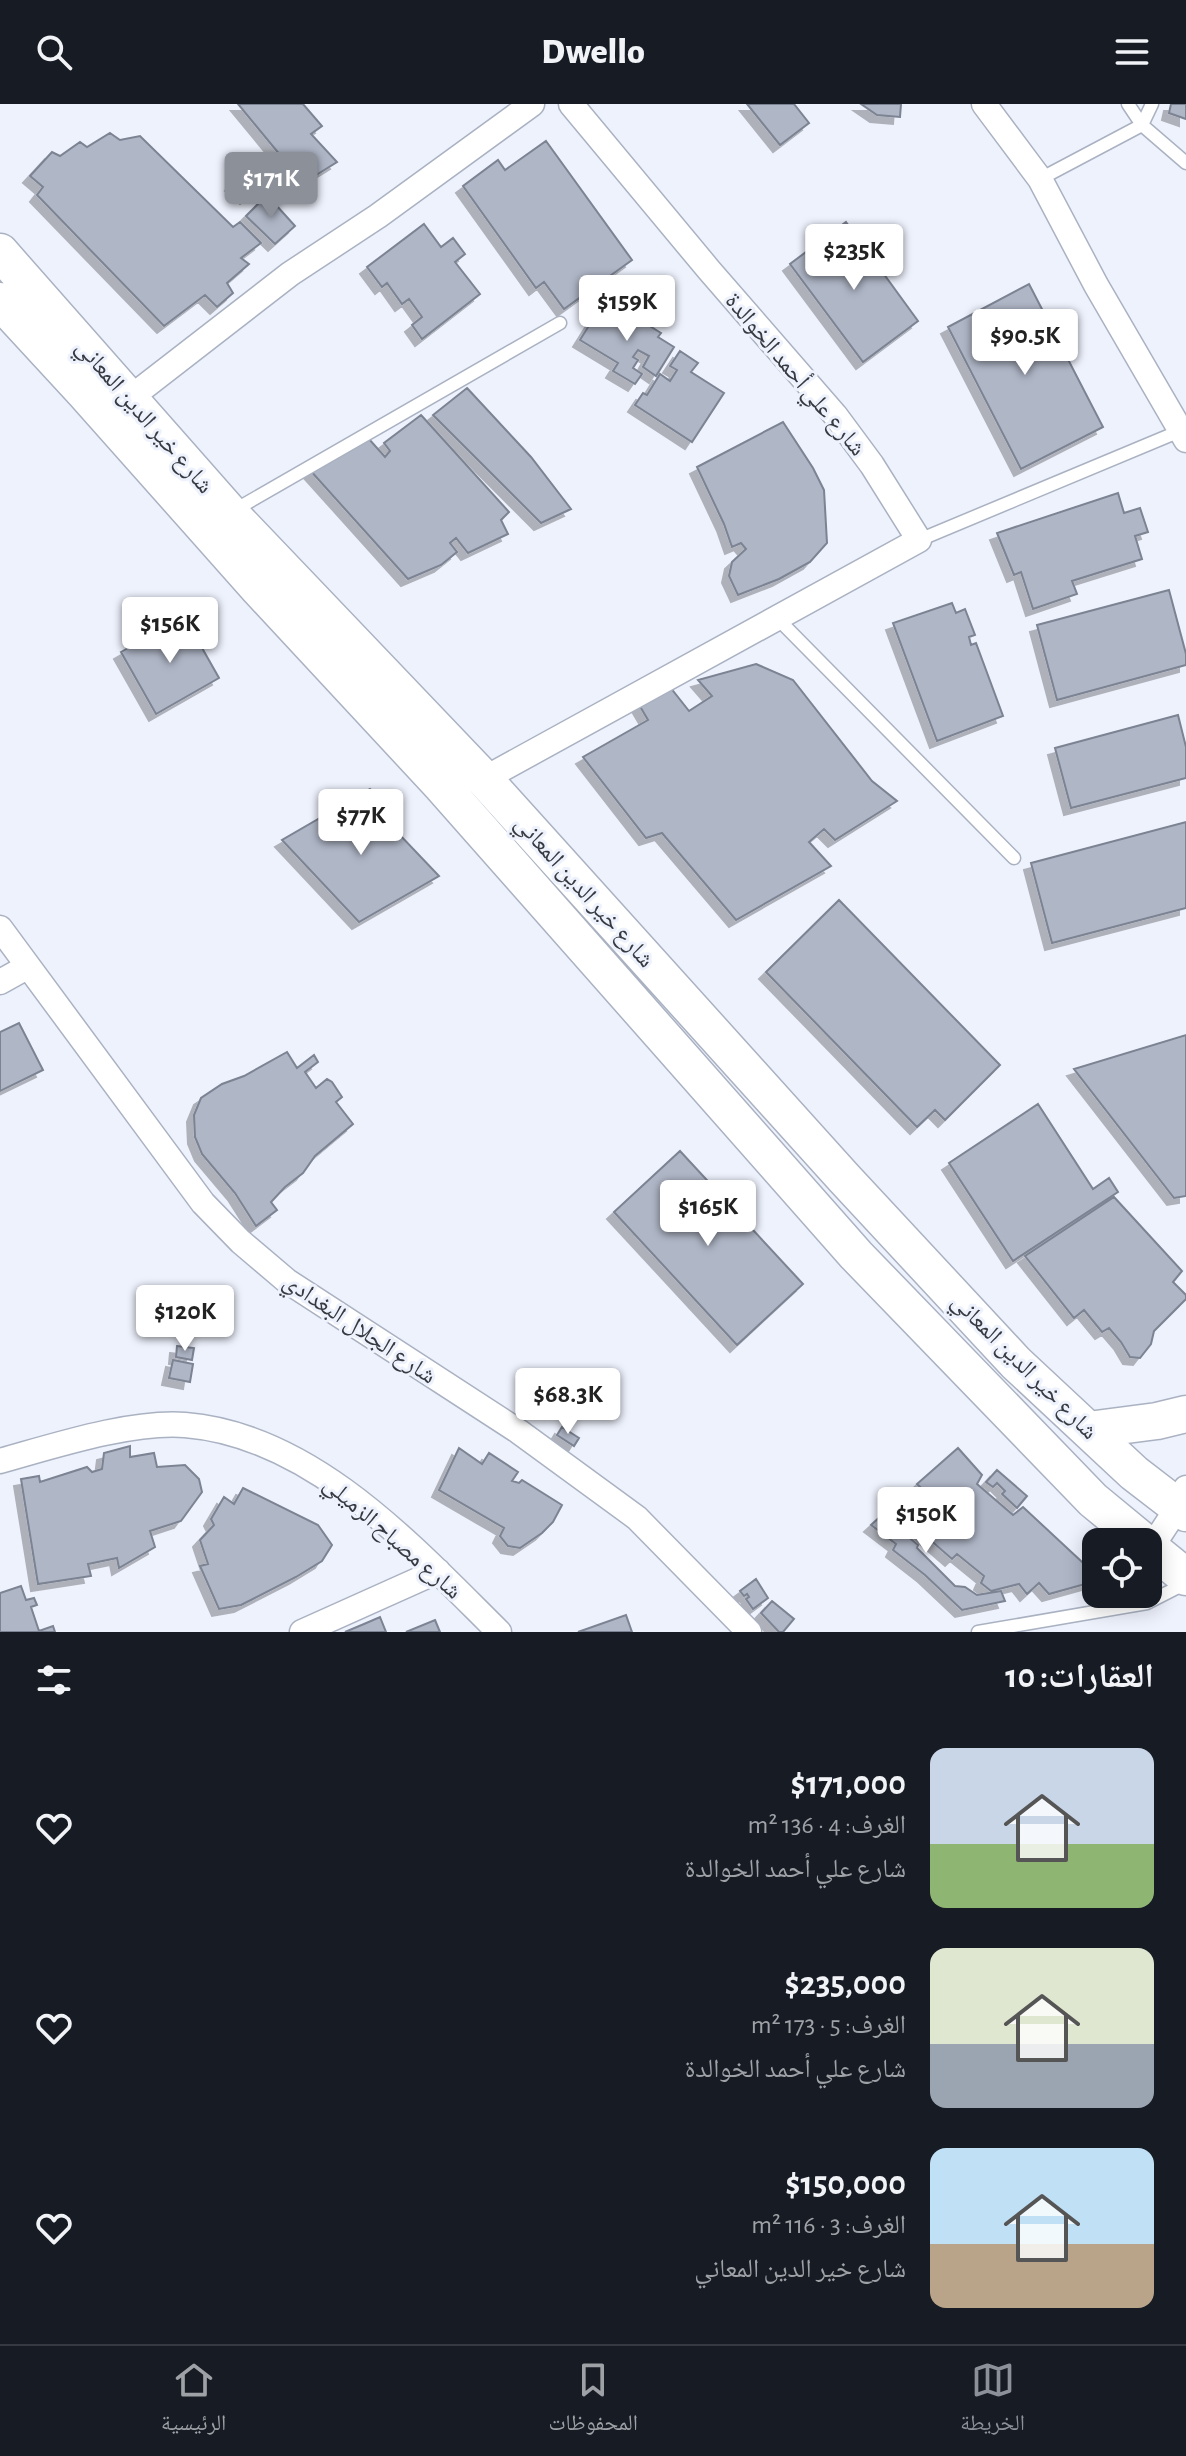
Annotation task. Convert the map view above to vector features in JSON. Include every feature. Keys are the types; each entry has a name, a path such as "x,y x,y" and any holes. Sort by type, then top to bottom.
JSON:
{"street":[{"path":"130,398 290,274 416,189 532,104"},
{"name":"شارع علي أحمد الخوالدة","path":"571,104 835,415 872,465 919,540"},
{"path":"984,104 1040,179 1096,285 1183,436"},
{"name":"شارع خير الدين المعاني","path":"0,252 230,513 484,779 855,1190 1016,1363 1134,1473 1183,1503"},
{"name":"شارع خير الدين المعاني","path":"0,301 259,589 442,786 856,1255 1093,1500 1127,1528"},
{"path":"484,779 919,540"},
{"name":"شارع الجلال البغدادي","path":"0,928 203,1203 241,1242 287,1281 518,1431 637,1518 749,1632"},
{"path":"0,982 27,967"},
{"path":"1088,1430 1186,1414"},
{"name":"شارع مصباح الزميلي","path":"0,1461 63,1443 133,1429 184,1425 244,1435 337,1483 438,1571 499,1632"},
{"path":"1162,1528 1183,1503"},
{"name":"شارع خير الدين المعاني","path":"1162,1558 1186,1580"},
{"path":"302,1632 438,1571"}],"lane":[{"path":"1128,104 1142,125 1186,163"},
{"path":"1040,179 1142,125 1152,104"},
{"path":"230,513 560,323"},
{"path":"919,540 1183,436"},
{"path":"776,617 1014,858"},
{"path":"978,1632 1147,1603 1186,1580"}],"building":[{"path":"238,104 303,104 322,126 311,134 337,162 313,177 295,173"},
{"path":"747,104 794,104 809,123 780,145"},
{"path":"861,104 901,104 900,117 877,115"},
{"path":"1171,104 1186,104 1186,119 1169,113"},
{"path":"110,133 120,140 140,136 233,227 240,222 261,243 241,258 249,264 227,283 233,293 217,307 205,295 164,326 37,195 43,187 30,176 52,152 60,156 80,142 87,147"},
{"path":"546,141 632,260 564,309 544,282 536,288 463,186 498,160 505,170"},
{"path":"253,163 266,177 262,184 253,180 247,188 253,193 247,197 232,184"},
{"path":"267,195 295,226 275,244 246,216"},
{"path":"846,222 918,321 863,362 790,264"},
{"path":"424,224 441,247 453,238 465,254 455,262 480,294 422,339 412,325 422,317 409,299 402,304 387,283 382,287 367,267"},
{"path":"1029,284 1103,427 1021,469 948,327"},
{"path":"622,309 661,333 658,337 674,347 656,376 643,367 649,356 638,350 633,357 638,360 633,368 642,374 635,384 613,371 618,363 580,340 598,311 615,321"},
{"path":"680,351 698,363 691,372 724,393 692,442 635,405 643,393 647,395 660,374 670,381 677,370 670,366"},
{"path":"467,388 531,457 571,509 541,523 433,415"},
{"path":"421,415 509,512 501,520 508,534 468,553 456,538 450,543 457,552 441,565 408,579 309,469 369,439 385,457 390,451 384,443"},
{"path":"783,422 824,490 827,543 810,562 779,579 738,595 729,576 732,562 746,549 741,543 732,547 697,467"},
{"path":"1118,493 1124,513 1140,508 1148,532 1135,536 1142,559 1072,581 1077,594 1033,609 1021,572 1014,575 997,533"},
{"path":"1169,590 1186,654 1186,665 1057,700 1037,625"},
{"path":"952,603 956,613 965,609 975,635 969,637 971,645 976,643 1003,716 937,741 893,623"},
{"path":"184,616 219,678 156,714 121,652"},
{"path":"756,664 793,680 872,781 897,801 835,840 824,829 809,842 831,866 736,920 662,833 646,838 583,757 648,720 638,703 670,687 689,711 712,696 698,680"},
{"path":"1178,715 1186,747 1186,778 1071,808 1055,748"},
{"path":"370,789 387,804 377,811 439,876 359,922 282,840"},
{"path":"1186,822 1186,908 1052,943 1031,863"},
{"path":"839,900 1000,1065 945,1120 935,1110 917,1127 766,972"},
{"path":"19,1023 43,1070 0,1091 0,1032"},
{"path":"1186,1035 1186,1196 1174,1198 1074,1069"},
{"path":"287,1052 297,1068 314,1055 318,1062 305,1072 316,1088 327,1079 332,1082 342,1097 336,1102 353,1124 285,1187 271,1202 277,1210 256,1226 235,1193 202,1154 195,1137 194,1115 201,1098 222,1084 244,1076"},
{"path":"1038,1104 1093,1189 1109,1178 1118,1192 1013,1261 949,1163"},
{"path":"680,1151 803,1284 737,1345 614,1212"},
{"path":"1114,1197 1182,1271 1173,1282 1186,1295 1186,1299 1154,1331 1151,1344 1140,1358 1130,1357 1109,1328 1102,1332 1084,1310 1074,1318 1025,1256"},
{"path":"177,1346 194,1348 192,1360 176,1357"},
{"path":"173,1360 193,1364 190,1382 169,1378"},
{"path":"562,1427 579,1438 574,1446 557,1435"},
{"path":"130,1446 130,1457 154,1453 157,1467 185,1465 199,1479 202,1492 181,1521 150,1531 155,1547 119,1568 117,1558 88,1564 91,1576 38,1584 21,1479 39,1476 40,1482 87,1467 92,1472 102,1469 104,1453"},
{"path":"459,1448 482,1464 489,1453 518,1472 512,1481 519,1483 522,1480 562,1505 553,1522 520,1548 508,1546 500,1536 504,1528 439,1490"},
{"path":"958,1448 982,1475 977,1484 1013,1515 1023,1507 1082,1562 1082,1585 1049,1594 1039,1583 1027,1594 1019,1584 991,1591 981,1583 984,1576 957,1554 952,1559 913,1525 934,1500 917,1484"},
{"path":"997,1470 1027,1496 1017,1508 1002,1494 1005,1491 997,1483 993,1487 986,1482"},
{"path":"243,1488 318,1525 332,1545 322,1561 296,1577 241,1605 219,1609 200,1566 208,1564 200,1540 214,1525 211,1519 224,1497 234,1504"},
{"path":"907,1492 923,1507 900,1530 955,1586 965,1587 977,1595 1001,1591 1005,1601 962,1610 893,1550 896,1544 871,1525"},
{"path":"756,1579 768,1598 753,1609 746,1599 749,1597 747,1594 744,1596 740,1591"},
{"path":"21,1586 26,1600 34,1598 37,1605 31,1607 39,1631 53,1626 55,1632 0,1632 0,1593"},
{"path":"772,1601 794,1619 783,1632 779,1632 761,1613"},
{"path":"626,1615 632,1632 578,1632"},
{"path":"380,1617 386,1632 345,1632 364,1624"},
{"path":"435,1620 440,1632 406,1632"}]}
